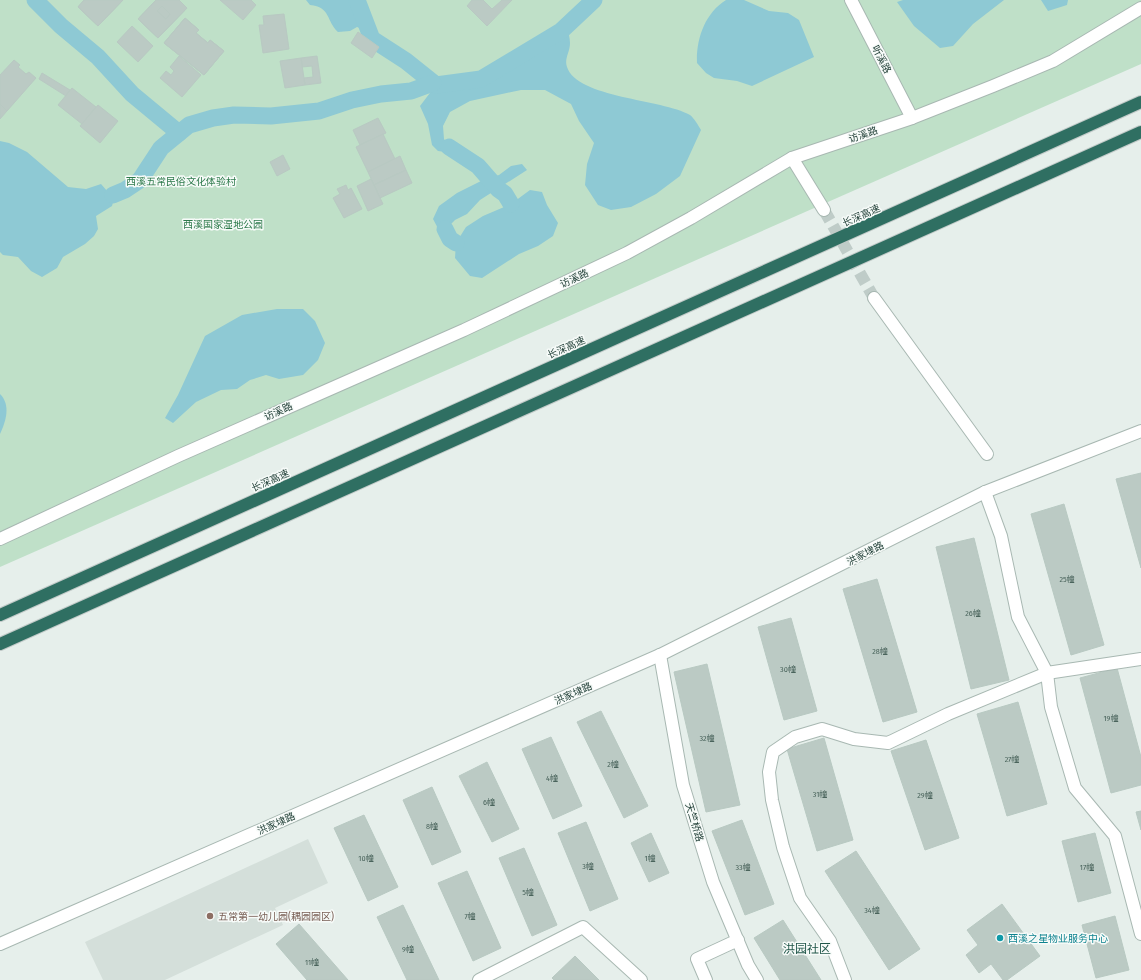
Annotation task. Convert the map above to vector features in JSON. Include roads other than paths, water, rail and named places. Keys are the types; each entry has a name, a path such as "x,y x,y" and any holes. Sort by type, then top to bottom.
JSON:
{"highway":[{"name":"长深高速","path":"0,615 1141,102"},
{"path":"0,644 1141,132"}],"street":[{"name":"听溪路","path":"851,0 912,118"},
{"name":"访溪路","path":"0,539 178,456 464,330 627,253 691,218 792,158 912,118 1053,61 1141,8"},
{"path":"792,158 824,210"},
{"path":"874,298 987,454"},
{"name":"洪家埭路","path":"5,942 660,655 985,492 1141,432"},
{"path":"985,492 1001,536 1018,617 1047,673 1051,707 1075,788 1115,836 1141,934"},
{"name":"天竺桥路","path":"660,655 683,786 713,882 757,980"},
{"path":"845,980 830,941 800,898 782,847 772,800 769,772 774,752 795,737 822,730 854,739 888,743 948,714 1047,673 1141,659"},
{"path":"479,980 583,927 641,980"},
{"path":"706,980 697,959 738,940"}],"water":[{"path":"306,0 357,0 369,31 357,27 350,31 338,32 322,9 317,6 310,5"},
{"path":"726,0 744,0 769,11 788,13 799,20 814,57 752,86 737,81 714,78 706,73 697,63 700,36 707,19 712,12"},
{"path":"903,0 1004,0 973,24 953,46 940,48 914,26 897,2"},
{"path":"1041,0 1068,0 1067,5 1048,11"},
{"path":"567,25 570,43 566,64 574,77 586,85 603,92 660,105 690,115 701,130 680,176 656,194 631,207 611,210 598,205 585,185 587,164 594,143 579,121 571,104 545,90 521,90 470,101 450,112 443,126 444,139 449,147 445,152 438,151 432,145 428,124 420,106 436,85 481,79"},
{"path":"0,141 9,143 27,152 68,187 86,189 101,184 114,199 112,206 96,216 98,229 94,236 85,244 63,257 57,268 42,277 31,271 18,257 3,255 0,252"},
{"path":"522,164 527,170 480,200 467,214 455,220 441,234 433,219 439,206 457,193 483,180 499,175 511,166"},
{"path":"530,190 542,192 547,205 558,223 553,236 538,246 519,254 482,278 470,276 455,258 456,243 466,227 483,216 511,204"},
{"path":"277,309 303,309 315,321 325,343 318,360 303,375 279,379 266,375 250,380 237,389 221,390 196,402 173,423 165,418 178,395 205,336 242,315"},
{"path":"0,394 5,403 6,419 0,434"}],"waterway":[{"path":"35,0 61,26 98,57 132,94 179,133"},
{"path":"357,0 372,39 406,61 436,85 481,79 561,31 594,0"},
{"path":"113,195 125,190 140,180 161,148 189,125 213,118 234,115 271,116 319,111 352,100 381,94 411,91 433,83"},
{"path":"449,147 478,166 498,189 505,194 511,204"},
{"path":"445,229 450,239 456,243"}],"tunnel":[{"path":"824,210 874,298"}],"place":[{"name":"五常第一幼儿园(耦园园区)","path":"210,916"},
{"name":"西溪之星物业服务中心","path":"1000,938"}],"district":[{"name":"洪园社区","path":"807,949"}],"park label":[{"name":"西溪五常民俗文化体验村","path":"181,181"},
{"name":"西溪国家湿地公园","path":"223,224"}]}
